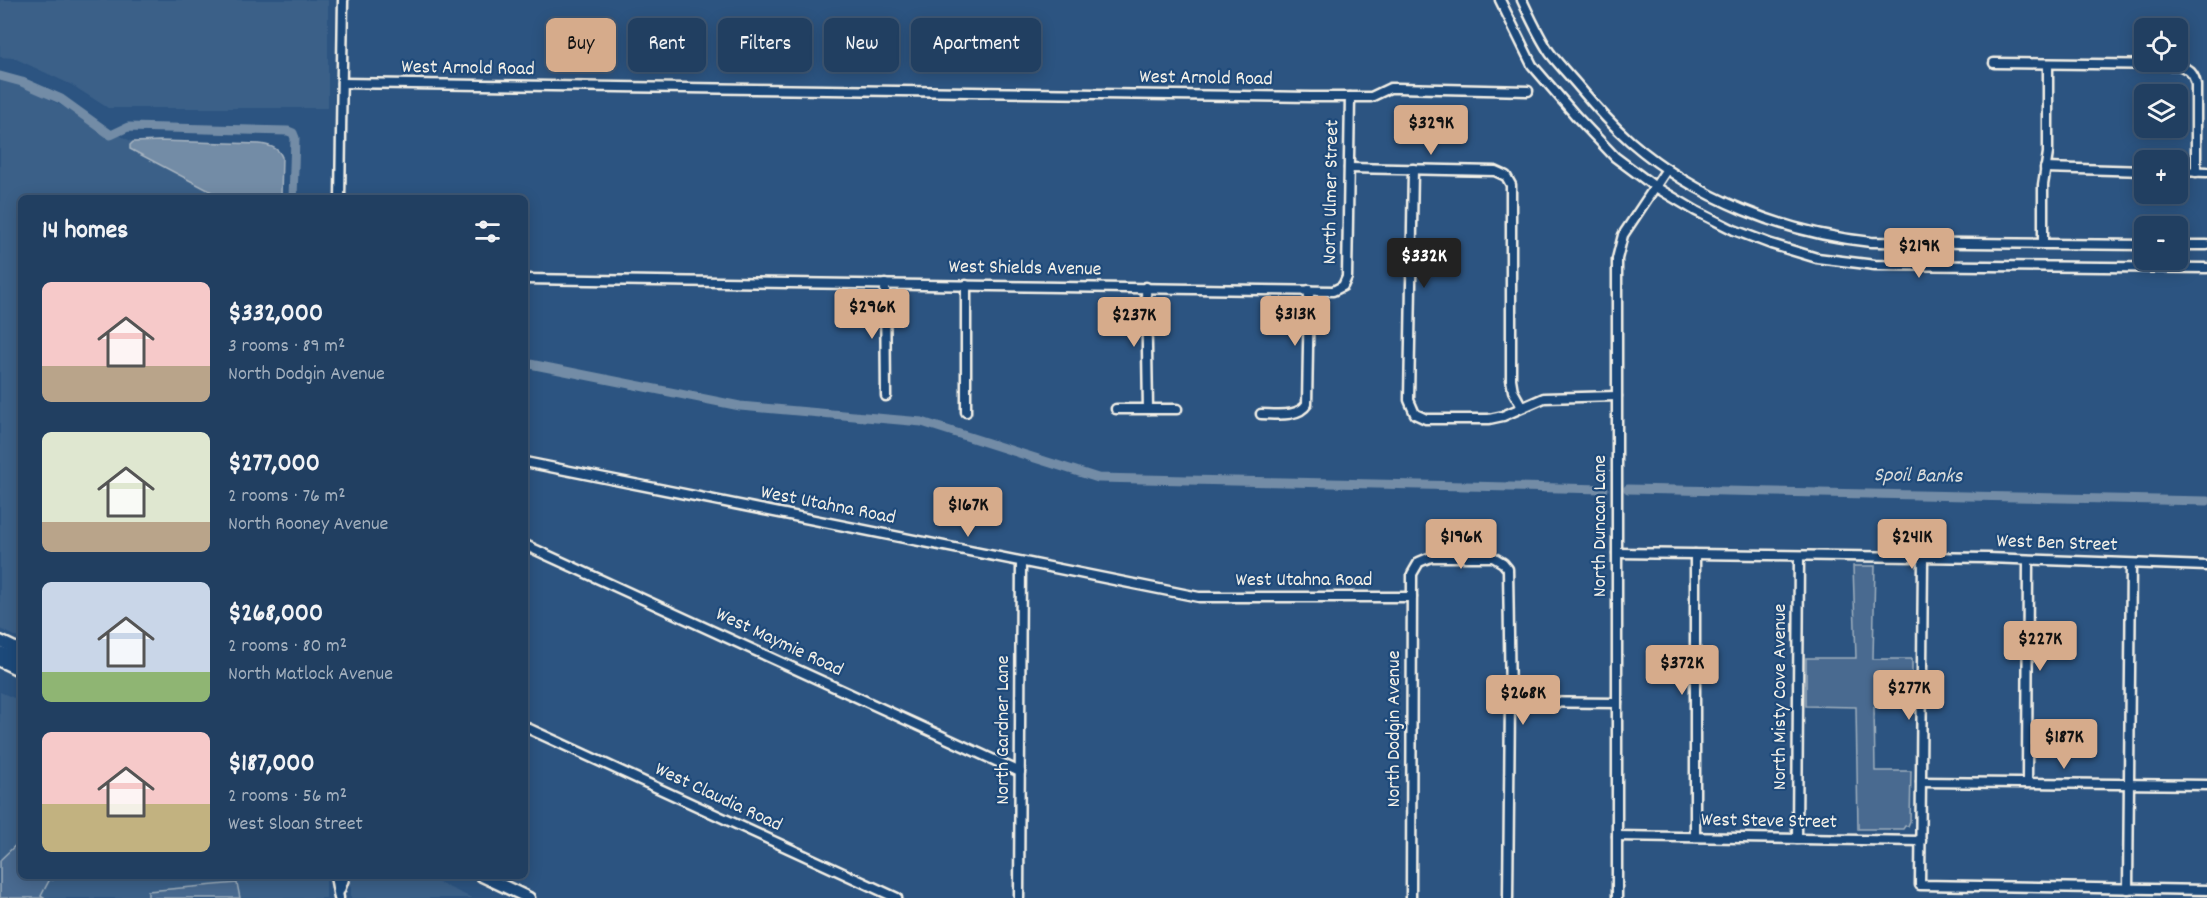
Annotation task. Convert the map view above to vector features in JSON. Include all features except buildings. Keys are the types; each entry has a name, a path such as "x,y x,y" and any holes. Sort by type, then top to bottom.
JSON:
{"main road":[{"path":"0,641 18,650"},
{"path":"0,652 18,659"},
{"path":"0,661 18,670"},
{"path":"339,894 344,879"},
{"path":"488,879 529,898"}],"street":[{"path":"340,195 343,0"},
{"path":"1500,0 1532,64 1615,157 1654,186 1734,230 1810,256 1845,262 1909,265 2207,268"},
{"path":"1522,0 1550,52 1629,141 1667,169 1743,210 1778,224 1841,239 1871,242 2134,245"},
{"path":"1994,63 2178,65 2191,72 2196,84 2196,172"},
{"path":"2043,244 2042,192 2048,153 2048,64"},
{"name":"West Arnold Road","path":"342,83 1350,97 1371,97 1390,88 1528,91"},
{"name":"North Ulmer Street","path":"1343,286 1347,276 1350,97"},
{"path":"1349,168 1495,171 1506,176 1511,185 1511,379 1522,407"},
{"path":"2045,168 2134,171"},
{"path":"1413,169 1408,400 1415,414 1426,419 1477,420 1503,416 1544,398 1617,396"},
{"name":"North Duncan Lane","path":"1617,898 1617,259 1623,235 1667,169"},
{"path":"2188,172 2207,172"},
{"path":"2188,245 2207,246"},
{"name":"West Shields Avenue","path":"528,279 1333,291 1343,286"},
{"path":"885,284 886,396"},
{"path":"966,285 966,412"},
{"path":"1146,287 1148,409"},
{"path":"1261,414 1294,413 1304,409 1308,399 1309,290"},
{"path":"1116,408 1176,409"},
{"name":"West Utahna Road","path":"528,463 1199,597 1412,597"},
{"name":"West Maymie Road","path":"528,546 1020,772"},
{"name":"West Ben Street","path":"1617,553 2028,560 2207,566"},
{"path":"1695,554 1695,837"},
{"name":"North Misty Cove Avenue","path":"1797,839 1799,556"},
{"name":"North Dodgin Avenue","path":"1411,898 1412,574 1419,562 1431,557 1493,557 1503,563 1509,576 1510,702"},
{"path":"1923,558 1920,885 2207,890"},
{"path":"2027,783 2028,560"},
{"name":"North Gardner Lane","path":"1019,898 1021,562"},
{"path":"2128,889 2131,564"},
{"path":"1508,898 1510,702 1617,703"},
{"name":"West Claudia Road","path":"528,728 897,898"},
{"path":"1921,782 2207,785"},
{"name":"West Steve Street","path":"1617,836 1921,841"},
{"path":"336,879 339,894"}],"shaded area":[{"path":"0,0 328,0 328,108 108,108 72,85 14,58 0,57"},
{"path":"0,74 236,195 18,195 18,638 0,629"},
{"path":"133,142 260,144 273,148 282,157 281,195 217,195 130,149"},
{"path":"1853,566 1875,566 1873,659 1912,659 1912,707 1874,707 1875,771 1911,771 1910,821 1903,829 1858,829 1856,707 1806,706 1806,658 1856,658"},
{"path":"0,692 18,700 18,879 326,879 326,898 0,898"},
{"path":"18,843 18,879 50,879 41,896 44,898 0,898 0,860"},
{"path":"351,879 431,879 472,898 351,898"},
{"path":"237,883 240,898 148,898 148,891"}],"waterway":[{"path":"0,76 22,82 61,99 111,135 128,127 288,131 293,133 295,138 293,195"},
{"path":"528,364 740,406 922,422 1098,478 1604,489"},
{"name":"Spoil Banks","path":"1628,489 2207,501"}]}
